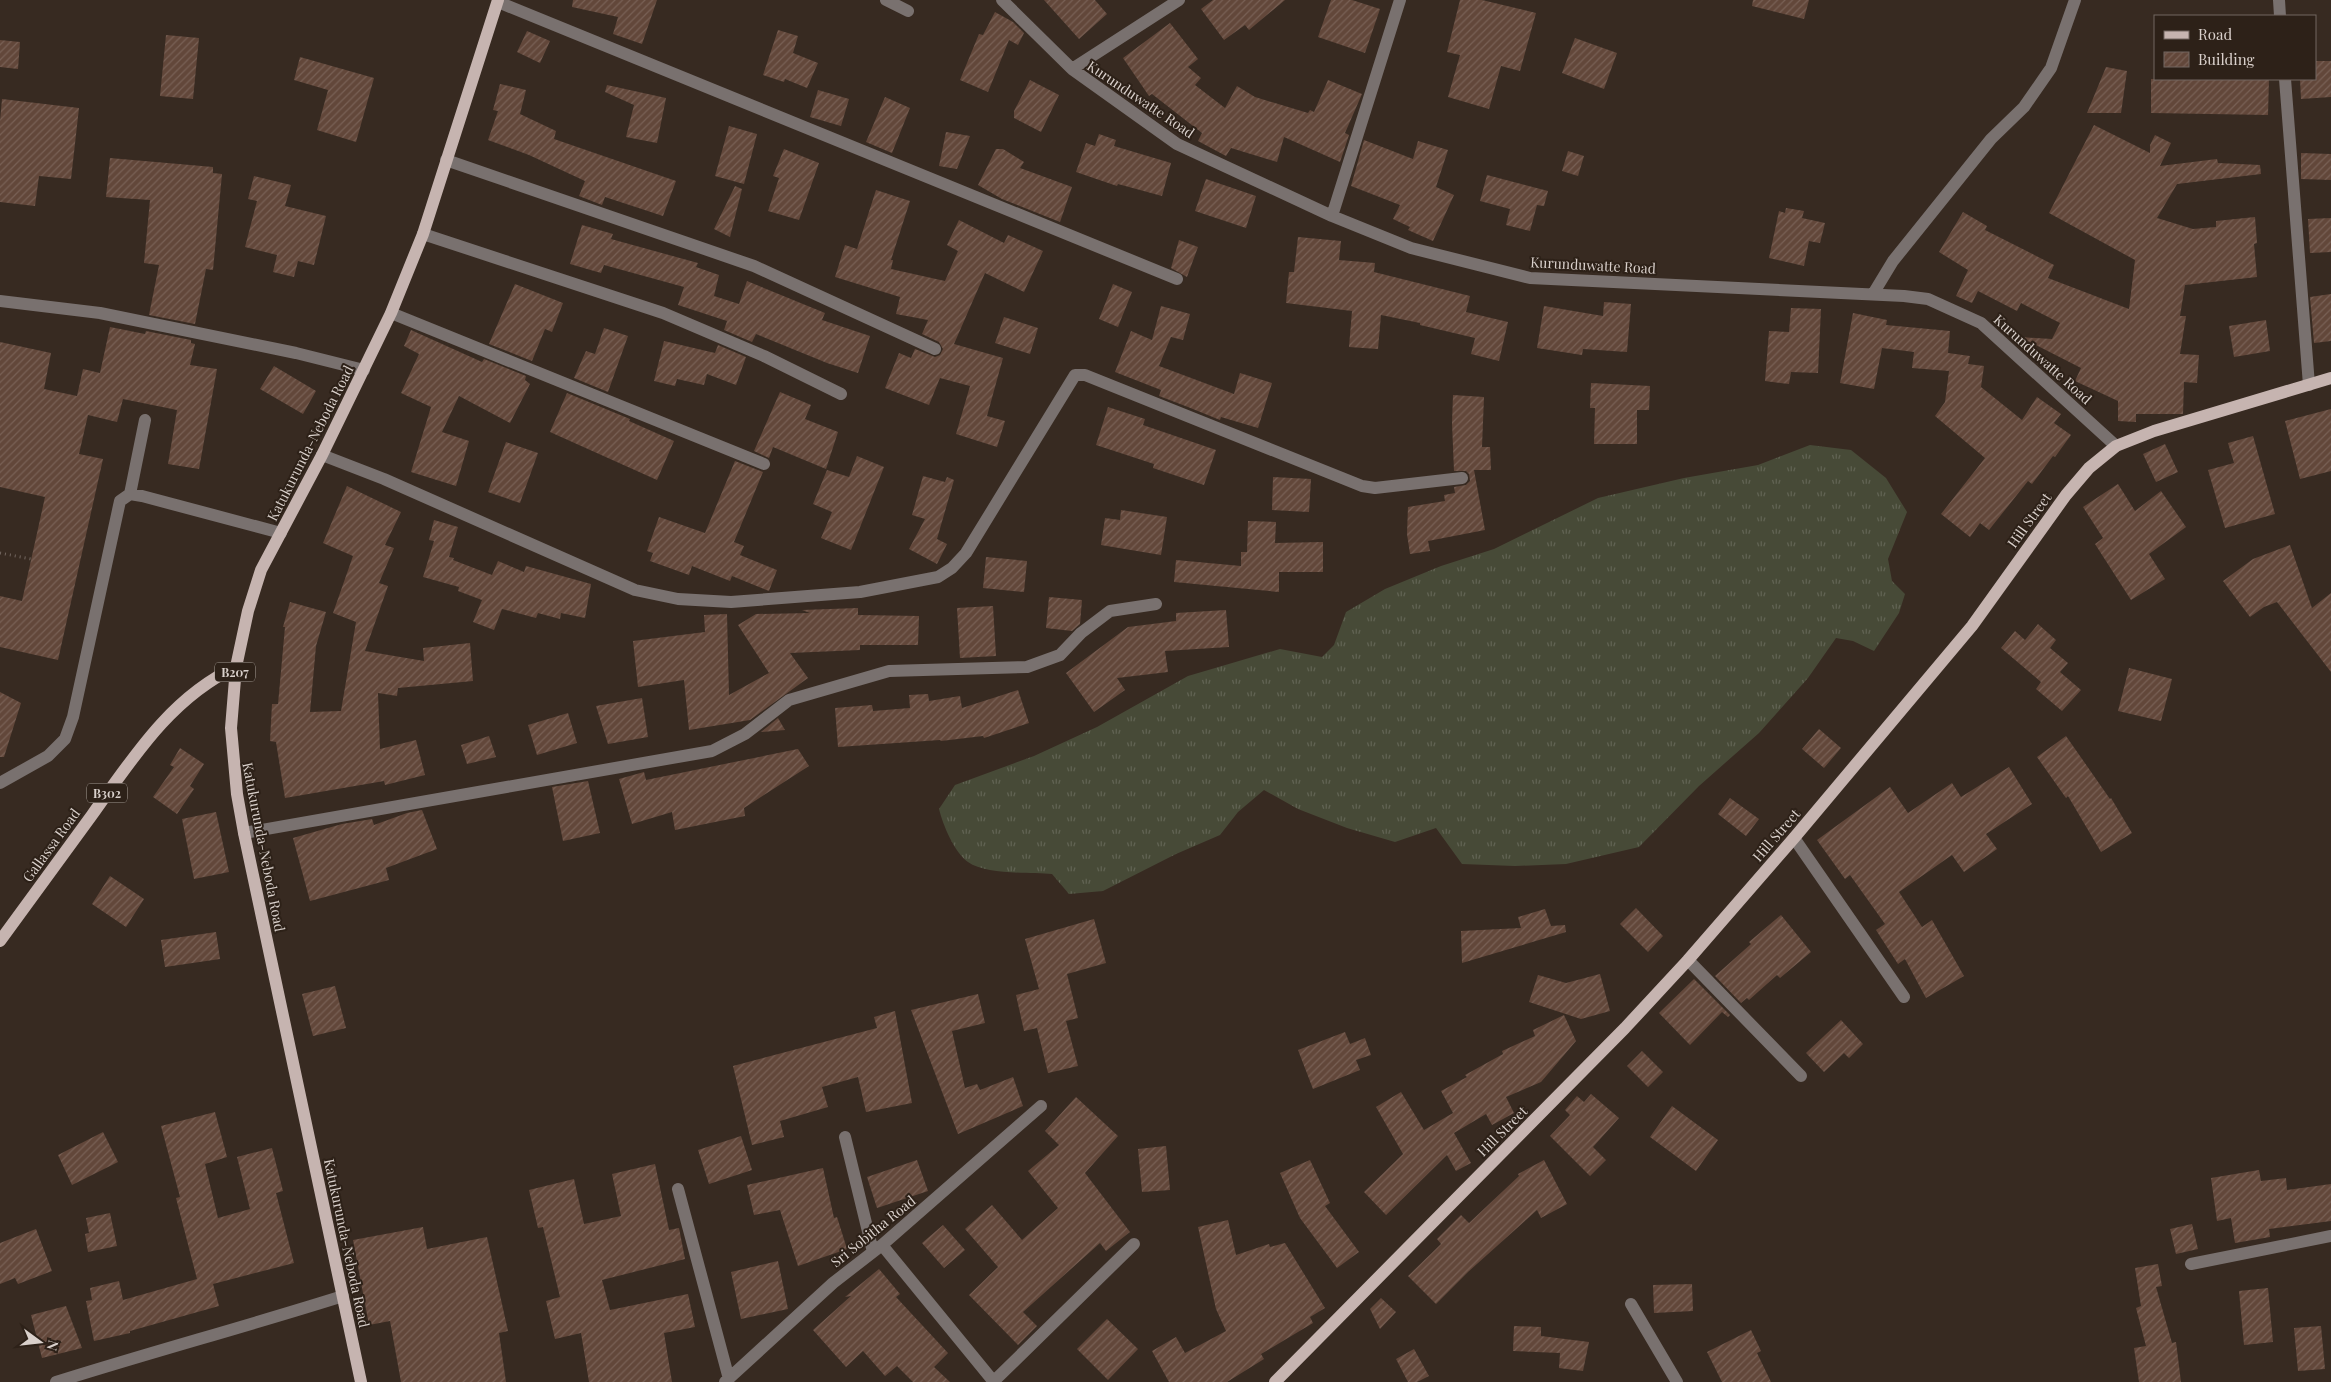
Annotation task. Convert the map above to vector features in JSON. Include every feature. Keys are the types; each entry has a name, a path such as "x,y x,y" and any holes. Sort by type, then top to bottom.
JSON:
{"main road":[{"name":"Katukurunda-Neboda Road","path":"362,1382 244,833 232,756 231,728 236,667 261,570 322,455 364,370 390,314 423,234 498,1"},
{"name":"Hill Street","path":"1275,1382 1625,1028 1688,960 1794,838 1972,626 2066,495 2089,468 2116,446 2154,431 2331,378"},
{"name":"Gallassa Road","path":"0,941 142,744 179,705 200,687 216,676 236,667"}],"street":[{"path":"886,0 908,11"},
{"name":"Kurunduwatte Road","path":"1002,0 1072,70 1177,144 1332,216 1412,248 1530,278 1873,294 1928,299 1981,323 2116,446"},
{"path":"1072,70 1179,0"},
{"path":"1332,216 1400,0"},
{"path":"1873,294 1893,260 1990,139 2024,107 2051,68 2075,0"},
{"path":"2279,0 2280,15"},
{"path":"498,1 1177,279"},
{"path":"2285,80 2309,385"},
{"path":"446,160 754,266 935,349"},
{"path":"423,234 663,313 764,356 841,394"},
{"path":"0,300 100,313 296,353 364,370"},
{"path":"390,314 764,464"},
{"path":"322,455 384,479 635,590 678,599 731,602 860,592 938,577 952,568 966,553 1075,375 1085,374 1362,486 1375,488 1462,478"},
{"path":"0,783 48,756 65,739 73,717 120,501 130,494 145,420"},
{"path":"130,494 281,533"},
{"path":"244,833 712,751 745,734 790,700 888,671 1027,667 1060,655 1081,633 1110,611 1156,604"},
{"path":"1794,838 1904,996"},
{"path":"1688,960 1801,1076"},
{"name":"Sri Sobitha Road","path":"727,1380 833,1284 878,1249 1042,1106"},
{"path":"845,1136 878,1249 993,1382 1134,1244"},
{"path":"678,1189 727,1380"},
{"path":"2191,1264 2331,1236"},
{"path":"56,1382 176,1344 237,1329 343,1296"},
{"path":"1631,1304 1677,1382"}],"path":[{"path":"0,554 31,559"}],"green space":[{"path":"1810,445 1851,450 1886,478 1907,512 1888,559 1892,581 1905,594 1899,613 1874,651 1853,641 1836,638 1808,678 1759,733 1699,786 1639,847 1566,864 1515,866 1462,864 1436,828 1395,842 1347,828 1298,809 1264,790 1238,812 1220,835 1176,854 1103,891 1069,894 1052,874 997,871 968,862 958,852 946,830 939,809 955,785 1034,756 1097,727 1188,676 1280,649 1322,657 1334,645 1346,612 1385,589 1441,566 1494,549 1598,498 1684,478 1758,465"}],"building":[{"path":"573,0 657,0 642,44 613,34 618,17 572,7"},
{"path":"1044,0 1095,0 1107,14 1079,39"},
{"path":"1213,0 1285,0 1249,30 1245,25 1224,40 1201,9"},
{"path":"1331,0 1352,0 1380,9 1365,53 1318,37"},
{"path":"1460,0 1482,0 1536,13 1520,71 1501,66 1489,109 1448,97 1460,55 1447,52"},
{"path":"1753,0 1809,0 1804,19 1752,6"},
{"path":"995,12 1013,22 1024,33 1018,45 1009,40 988,92 960,80 979,34 983,35"},
{"path":"1170,23 1198,59 1188,67 1201,78 1195,85 1225,108 1237,86 1255,97 1308,113 1310,110 1314,112 1328,80 1362,94 1345,133 1349,135 1340,162 1284,137 1277,162 1231,148 1226,156 1198,141 1202,133 1152,94 1149,96 1123,58"},
{"path":"778,30 798,36 793,53 818,63 807,88 785,79 784,82 763,75"},
{"path":"527,31 550,41 540,63 517,52"},
{"path":"166,35 199,38 193,99 160,96"},
{"path":"1575,38 1617,53 1604,89 1562,73"},
{"path":"0,40 20,42 18,69 0,67"},
{"path":"300,57 374,78 356,142 317,130 328,90 294,80"},
{"path":"2316,61 2331,61 2331,97 2301,99 2300,80 2316,80"},
{"path":"2106,67 2127,71 2121,113 2087,113"},
{"path":"2151,79 2269,80 2268,115 2151,113"},
{"path":"1030,80 1059,95 1041,132 1014,118 1014,111"},
{"path":"500,84 526,90 520,114 556,131 554,139 676,181 663,216 605,197 602,205 579,196 585,181 529,155 488,140 498,111 493,110"},
{"path":"607,85 666,98 657,143 626,137 634,105 605,92"},
{"path":"818,90 849,99 841,126 810,117"},
{"path":"885,97 910,108 892,153 866,142"},
{"path":"2,99 79,108 71,179 39,176 35,206 0,202 0,121"},
{"path":"2094,125 2150,153 2150,145 2155,135 2171,143 2160,166 2217,159 2218,163 2260,165 2261,174 2177,184 2157,218 2193,229 2216,227 2216,221 2255,217 2257,243 2254,244 2257,277 2185,285 2180,316 2186,316 2180,354 2199,355 2197,383 2184,382 2183,414 2136,414 2136,422 2118,421 2118,401 2075,381 2081,368 2020,337 2052,339 2060,323 2021,303 2017,311 1978,291 1972,303 1956,296 1968,270 1939,252 1963,212 1987,226 1985,230 2054,265 2048,278 2129,309 2135,260 2049,213"},
{"path":"729,126 757,134 744,184 715,176"},
{"path":"946,132 970,136 957,169 939,166"},
{"path":"1099,134 1116,140 1114,146 1171,163 1162,196 1118,184 1117,186 1076,172 1086,143 1095,146"},
{"path":"1364,140 1413,159 1418,141 1448,150 1436,187 1454,195 1433,241 1408,230 1410,227 1393,219 1400,205 1351,186"},
{"path":"784,149 819,163 799,220 768,211 779,178 773,176"},
{"path":"996,149 1003,149 1024,162 1020,168 1072,187 1060,222 1002,199 978,185"},
{"path":"1568,151 1584,156 1578,176 1562,171"},
{"path":"2301,153 2331,154 2331,180 2301,179"},
{"path":"110,158 213,167 213,173 222,174 213,270 206,269 195,324 149,315 159,265 144,263 150,200 106,197"},
{"path":"1487,175 1548,191 1544,206 1537,205 1530,231 1506,225 1510,209 1480,201"},
{"path":"254,176 291,185 285,206 326,216 314,265 298,261 294,277 273,272 277,255 245,247 257,201 248,199"},
{"path":"1206,179 1256,196 1246,228 1195,211"},
{"path":"735,186 742,189 730,237 714,229"},
{"path":"876,190 910,201 891,260 893,260 891,269 945,281 958,251 947,245 959,220 1004,243 1008,235 1043,251 1024,292 985,273 954,344 1003,358 987,416 1005,421 997,447 956,434 970,386 940,378 929,405 885,388 899,353 911,358 915,349 935,357 940,355 943,349 939,342 922,334 928,320 896,314 900,297 835,277 845,245 857,249"},
{"path":"1786,208 1804,211 1802,218 1825,223 1820,243 1809,241 1804,266 1769,258 1779,211 1785,213"},
{"path":"2331,218 2331,252 2310,253 2308,219"},
{"path":"582,225 613,234 611,239 698,263 696,267 719,275 714,296 739,304 747,281 825,313 822,320 870,336 858,373 827,363 756,334 752,342 724,330 727,321 678,305 684,287 604,265 601,273 570,264"},
{"path":"1298,237 1341,241 1339,260 1375,263 1374,272 1470,296 1466,312 1508,322 1499,361 1471,354 1475,338 1381,315 1378,349 1349,347 1352,311 1286,303 1289,272 1294,272"},
{"path":"1179,240 1198,247 1187,277 1171,268"},
{"path":"515,284 563,303 552,332 545,329 532,361 489,344"},
{"path":"1113,284 1132,292 1118,327 1099,319"},
{"path":"2331,294 2331,341 2314,343 2310,297"},
{"path":"1604,302 1631,304 1627,352 1583,349 1582,355 1537,348 1544,306 1603,316"},
{"path":"1161,306 1190,314 1183,340 1171,337 1159,366 1234,394 1240,373 1272,383 1258,428 1221,417 1220,420 1159,396 1161,390 1115,372 1131,331 1152,340"},
{"path":"1791,308 1821,309 1818,373 1791,372 1789,384 1765,381 1769,331 1789,332"},
{"path":"1853,313 1887,320 1886,325 1950,331 1948,353 1970,356 1968,364 1984,366 1981,387 2022,420 2037,397 2061,414 2054,423 2071,435 2032,484 2028,481 1989,530 1980,523 1970,537 1941,514 1985,458 1935,416 1945,402 1949,371 1912,368 1914,352 1882,348 1874,389 1840,383"},
{"path":"1004,317 1038,328 1030,354 995,343"},
{"path":"2266,320 2270,351 2234,357 2229,326"},
{"path":"110,327 145,334 146,331 191,340 191,343 195,344 190,365 217,369 199,469 168,464 177,410 123,399 117,422 88,415 79,454 103,459 58,660 0,647 0,596 22,601 45,497 0,487 0,342 51,353 44,389 77,396 83,369 100,373"},
{"path":"604,328 628,336 608,392 574,378 586,351 595,354"},
{"path":"411,330 482,362 484,359 526,376 525,380 530,384 510,423 459,396 442,432 469,441 456,486 411,472 431,407 401,393 419,354 404,346"},
{"path":"664,341 715,353 718,345 746,357 736,385 707,374 704,385 677,379 675,386 654,381"},
{"path":"274,366 316,391 303,414 260,389"},
{"path":"1591,383 1650,386 1649,410 1637,410 1637,444 1594,444 1595,408 1590,408"},
{"path":"780,392 811,405 805,419 838,432 826,469 773,447 769,458 754,451"},
{"path":"567,393 630,419 629,421 674,441 657,480 550,432"},
{"path":"1453,395 1484,397 1482,447 1490,447 1491,470 1474,470 1485,530 1428,541 1430,551 1410,554 1407,534 1408,507 1445,501 1444,495 1455,493 1454,487 1466,485 1470,481 1469,474 1466,471 1454,471"},
{"path":"1108,407 1145,419 1143,425 1216,450 1204,485 1153,468 1154,464 1096,445"},
{"path":"2331,409 2331,471 2300,479 2285,421"},
{"path":"2253,436 2275,514 2225,528 2208,470 2234,463 2228,443"},
{"path":"506,442 538,453 520,503 488,492"},
{"path":"2165,444 2178,472 2156,482 2143,454"},
{"path":"857,456 884,467 851,550 821,538 832,512 813,504 827,470 849,477"},
{"path":"735,461 763,472 734,542 744,546 740,555 777,570 769,591 732,576 730,581 692,566 689,575 650,561 653,553 647,551 659,517 705,533"},
{"path":"923,476 945,482 947,477 954,480 937,539 947,544 937,564 909,549 925,519 912,515"},
{"path":"1273,477 1311,479 1309,512 1272,510"},
{"path":"2118,484 2135,511 2161,491 2186,527 2149,554 2165,579 2131,600 2095,544 2103,538 2083,507"},
{"path":"347,486 401,512 385,545 394,548 379,583 388,586 365,651 424,661 423,648 470,643 473,681 398,688 397,696 378,693 380,749 416,740 425,775 385,785 384,781 285,798 276,742 270,741 272,704 278,704 285,627 283,627 290,602 326,612 316,646 310,712 341,711 356,622 333,613 353,556 323,543"},
{"path":"1121,510 1167,517 1161,555 1101,545 1105,518 1120,520"},
{"path":"434,520 458,527 449,557 454,558 453,560 492,575 498,561 524,572 526,566 591,584 585,618 561,613 560,619 538,613 536,618 502,609 494,630 473,622 482,600 458,591 459,587 423,577 434,541 429,540"},
{"path":"1248,521 1276,522 1275,543 1323,542 1323,572 1279,572 1279,592 1174,582 1176,560 1241,566 1241,552 1247,552"},
{"path":"2290,545 2312,608 2331,593 2331,672 2277,602 2264,607 2250,617 2223,581 2253,559"},
{"path":"986,557 1027,561 1024,592 983,588"},
{"path":"1049,597 1082,600 1080,624 1072,631 1046,628"},
{"path":"993,606 996,656 960,658 957,608"},
{"path":"858,608 858,615 919,616 918,645 860,645 860,650 790,653 808,678 750,720 689,730 684,680 638,687 633,641 705,632 704,615 727,614 729,695 769,673 738,625 756,614 810,613 802,610"},
{"path":"1226,610 1229,647 1165,651 1168,672 1117,678 1125,690 1094,712 1066,673 1128,627 1176,621 1176,613"},
{"path":"2038,624 2056,640 2050,648 2068,663 2060,672 2081,690 2062,711 2036,689 2041,682 2001,648 2015,631 2025,640"},
{"path":"2129,668 2172,679 2161,721 2118,711"},
{"path":"1018,690 1029,723 984,738 983,736 941,741 838,747 835,708 872,705 873,711 910,708 909,695 928,694 929,701 960,696 962,708"},
{"path":"0,692 21,703 4,757 0,757"},
{"path":"642,698 648,737 608,744 596,706"},
{"path":"568,713 577,743 537,755 528,725"},
{"path":"778,718 785,730 761,732"},
{"path":"1819,729 1841,748 1824,768 1802,749"},
{"path":"489,736 496,757 467,764 461,745"},
{"path":"2066,736 2111,798 2132,833 2101,852 2068,796 2066,798 2037,757"},
{"path":"180,748 204,764 190,786 194,789 177,814 153,797 174,767 170,765"},
{"path":"798,749 809,766 744,808 745,816 675,830 672,812 632,824 619,779 644,772 646,780"},
{"path":"2009,767 2032,804 1986,834 1997,849 1964,872 1952,855 1899,892 1922,927 1932,920 1964,976 1926,998 1905,959 1898,964 1876,930 1885,924 1850,875 1845,879 1817,840 1890,787 1908,813 1952,783 1961,797"},
{"path":"588,781 600,833 563,841 552,787"},
{"path":"1730,798 1759,819 1746,836 1718,814"},
{"path":"422,810 437,849 386,868 389,880 310,901 293,838 342,824 372,819 374,825 407,813"},
{"path":"216,812 229,872 194,879 182,819"},
{"path":"110,876 144,899 126,927 92,904"},
{"path":"1636,908 1663,936 1648,952 1620,924"},
{"path":"1545,909 1551,926 1565,925 1566,932 1462,963 1461,931 1521,928 1518,917"},
{"path":"1781,915 1811,952 1780,978 1777,975 1749,1000 1747,998 1741,1003 1715,976 1751,944 1749,942"},
{"path":"1094,919 1106,963 1067,974 1078,1018 1066,1021 1078,1066 1048,1073 1037,1028 1024,1031 1016,995 1039,989 1025,939"},
{"path":"216,932 220,959 165,967 161,940"},
{"path":"1600,974 1610,1011 1581,1019 1529,1002 1538,975 1566,983"},
{"path":"1694,979 1730,1015 1728,1017 1722,1012 1690,1045 1659,1013"},
{"path":"335,986 346,1028 313,1036 302,994"},
{"path":"978,994 985,1023 952,1031 965,1088 977,1084 980,1090 1013,1077 1023,1106 958,1134 911,1010"},
{"path":"895,1011 912,1103 866,1112 858,1077 822,1087 828,1107 780,1121 784,1137 752,1145 733,1066 877,1028 874,1017"},
{"path":"1564,1015 1576,1041 1541,1082 1506,1097 1514,1113 1492,1125 1486,1114 1454,1133 1471,1163 1456,1171 1447,1155 1386,1215 1364,1192 1403,1154 1376,1107 1401,1092 1424,1130 1453,1113 1441,1091 1503,1054 1502,1051 1535,1036 1533,1030"},
{"path":"1841,1020 1863,1044 1849,1058 1844,1053 1824,1072 1806,1053"},
{"path":"1345,1032 1350,1044 1365,1038 1371,1055 1356,1060 1360,1070 1313,1089 1298,1050"},
{"path":"1642,1051 1663,1072 1648,1087 1627,1066"},
{"path":"1591,1094 1619,1118 1593,1147 1606,1160 1590,1176 1550,1136 1570,1115 1565,1110 1577,1096 1584,1102"},
{"path":"1076,1097 1118,1136 1085,1173 1130,1232 1106,1251 1100,1243 1023,1312 1037,1326 1018,1345 969,1295 998,1267 965,1229 992,1205 1022,1240 1058,1208 1028,1171 1059,1145 1045,1131"},
{"path":"1672,1106 1718,1140 1696,1171 1650,1137"},
{"path":"215,1112 227,1157 205,1164 218,1218 250,1209 237,1157 272,1148 283,1191 276,1193 294,1263 213,1284 219,1306 130,1331 130,1333 94,1341 86,1301 92,1300 90,1288 119,1281 123,1300 197,1279 176,1198 180,1197 161,1126"},
{"path":"103,1132 118,1162 72,1185 58,1155"},
{"path":"741,1136 752,1170 709,1184 698,1150"},
{"path":"1166,1146 1170,1190 1142,1192 1138,1149"},
{"path":"917,1160 928,1191 877,1208 867,1177"},
{"path":"1310,1160 1330,1203 1325,1206 1359,1252 1337,1268 1300,1218 1280,1173"},
{"path":"1544,1160 1567,1204 1541,1218 1537,1210 1468,1272 1436,1304 1408,1276 1441,1244 1437,1239 1461,1215 1469,1223 1519,1176 1518,1174"},
{"path":"655,1164 669,1230 679,1228 685,1259 602,1280 610,1310 688,1294 695,1327 664,1333 672,1382 589,1382 581,1333 555,1339 546,1301 560,1297 543,1227 538,1228 529,1190 574,1179 584,1224 621,1216 612,1174"},
{"path":"823,1168 834,1218 837,1217 847,1249 798,1266 780,1210 754,1215 747,1185"},
{"path":"2259,1170 2261,1181 2286,1178 2287,1190 2331,1184 2331,1221 2269,1229 2270,1237 2235,1243 2231,1218 2217,1221 2211,1178"},
{"path":"110,1213 117,1246 88,1252 85,1234 89,1233 86,1218"},
{"path":"1228,1220 1236,1255 1269,1244 1270,1247 1285,1243 1325,1308 1310,1317 1313,1323 1261,1354 1264,1359 1227,1382 1169,1382 1152,1351 1176,1337 1185,1353 1226,1331 1216,1309 1198,1227"},
{"path":"2192,1224 2198,1249 2176,1254 2170,1229"},
{"path":"943,1225 965,1250 944,1268 922,1243"},
{"path":"423,1227 427,1249 487,1237 508,1331 499,1333 506,1382 401,1382 390,1321 369,1325 353,1240"},
{"path":"36,1229 52,1271 18,1284 15,1278 0,1284 0,1243"},
{"path":"778,1261 788,1309 741,1319 731,1272"},
{"path":"2158,1264 2162,1286 2156,1287 2172,1343 2176,1342 2181,1382 2139,1382 2134,1348 2146,1346 2136,1308 2141,1306 2135,1268"},
{"path":"879,1269 900,1294 896,1297 948,1353 934,1367 950,1382 913,1382 897,1366 885,1376 863,1351 846,1367 813,1330 851,1296 845,1297"},
{"path":"1692,1284 1693,1311 1654,1313 1653,1285"},
{"path":"2268,1288 2273,1342 2244,1345 2239,1291"},
{"path":"1381,1298 1396,1312 1380,1329 1370,1309"},
{"path":"66,1306 82,1348 42,1358 31,1315"},
{"path":"1107,1319 1138,1349 1108,1380 1077,1349"},
{"path":"1514,1326 1541,1327 1541,1336 1589,1342 1583,1371 1559,1368 1560,1353 1513,1351"},
{"path":"2321,1326 2325,1369 2298,1371 2294,1328"},
{"path":"1751,1330 1761,1351 1757,1353 1771,1382 1722,1382 1707,1352"},
{"path":"1414,1349 1429,1376 1417,1382 1408,1382 1396,1359"}]}
